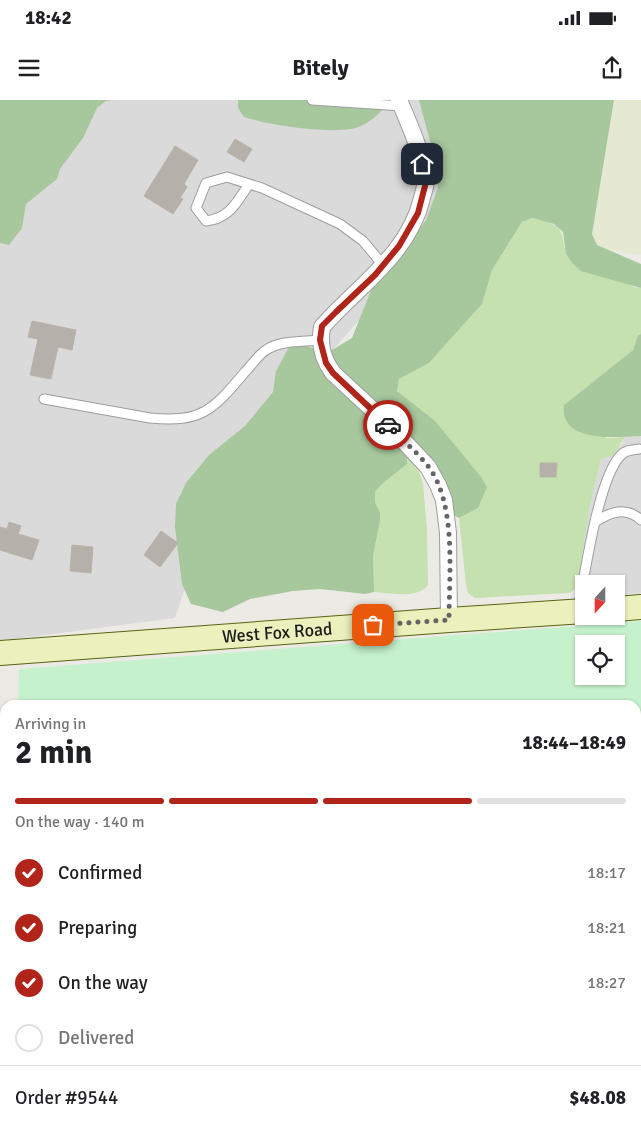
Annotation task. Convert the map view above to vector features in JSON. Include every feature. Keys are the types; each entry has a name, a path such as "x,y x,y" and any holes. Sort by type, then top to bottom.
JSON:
{"street":[{"path":"400,103 418,146 426,182 418,213 399,246 383,265 322,326 320,340 326,363 333,373 386,422 428,467 438,485 444,500 448,533 449,620"},
{"path":"625,608 641,607"},
{"name":"West Fox Road","path":"0,653 575,612"}],"lane":[{"path":"312,100 400,103"},
{"path":"249,184 231,210 217,220 206,221 196,208 206,183 227,177 262,188 340,224 363,241 383,265"},
{"path":"44,399 150,418 180,419 193,417 217,403 267,349 286,343 320,340"},
{"path":"586,575 595,522 606,480 615,462 625,452 638,450"},
{"path":"595,522 611,513 622,512 630,512 641,520"}],"shaded area":[{"path":"0,100 430,100 443,225 256,437 195,558 175,618 0,641"},
{"path":"641,436 641,593 625,594 625,575 579,575 589,510 601,459 609,457 622,444 625,437"}],"green space":[{"path":"0,100 113,100 106,101 97,108 83,138 60,169 57,179 26,204 22,228 9,245 0,243"},
{"path":"238,100 388,100 385,108 363,125 351,129 325,130 282,126 244,117 238,108"},
{"path":"419,100 614,100 592,234 597,245 641,264 641,288 581,271 566,254 563,232 554,224 532,218 522,222 492,270 482,304 429,363 399,379 397,391 435,421 481,477 487,487 478,508 459,518 452,514 451,503 398,445 407,457 407,464 375,492 375,502 380,513 380,521 373,556 374,592 365,594 320,589 293,591 250,599 223,612 191,604 182,584 175,527 176,504 186,483 209,455 245,426 273,392 276,371 289,347 303,345 321,351 332,350 352,338 372,288 396,263 426,220 438,188 436,163"},
{"path":"614,100 641,100 641,255 606,249 596,245 592,234"},
{"path":"532,218 554,225 563,237 566,254 634,287 641,288 641,334 638,335 633,350 564,405 606,438 625,437 613,456 601,459 589,510 579,575 575,575 575,588 568,593 475,598 468,593 466,585 459,518 478,508 397,390 399,379 429,363 482,304 492,270 522,222"},
{"path":"641,334 641,436 592,436 580,432 571,426 565,418 564,405 633,350 638,335"},
{"path":"407,457 419,472 423,483 427,529 428,585 424,589 411,594 374,592 373,556 380,521 380,513 375,502 375,492 407,464"},
{"path":"641,621 641,700 18,700 19,669 589,625 625,625 625,622"}],"building":[{"path":"235,139 252,149 244,162 227,152"},
{"path":"175,146 198,160 184,184 187,187 180,198 183,199 173,214 144,196"},
{"path":"32,321 76,330 72,350 58,347 51,379 30,375 38,339 28,337"},
{"path":"540,463 557,463 556,477 540,477"},
{"path":"9,522 21,526 18,534 39,540 32,560 0,550 0,527 7,529"},
{"path":"161,531 178,543 160,567 144,555"},
{"path":"72,545 93,547 91,573 70,571"}],"way so far":[{"path":"373,625 449,620 448,533 444,500 428,467 388,425"}],"route":[{"path":"388,425 333,373 326,363 320,340 322,326 375,275 399,246 418,213 426,182 422,164"}]}
